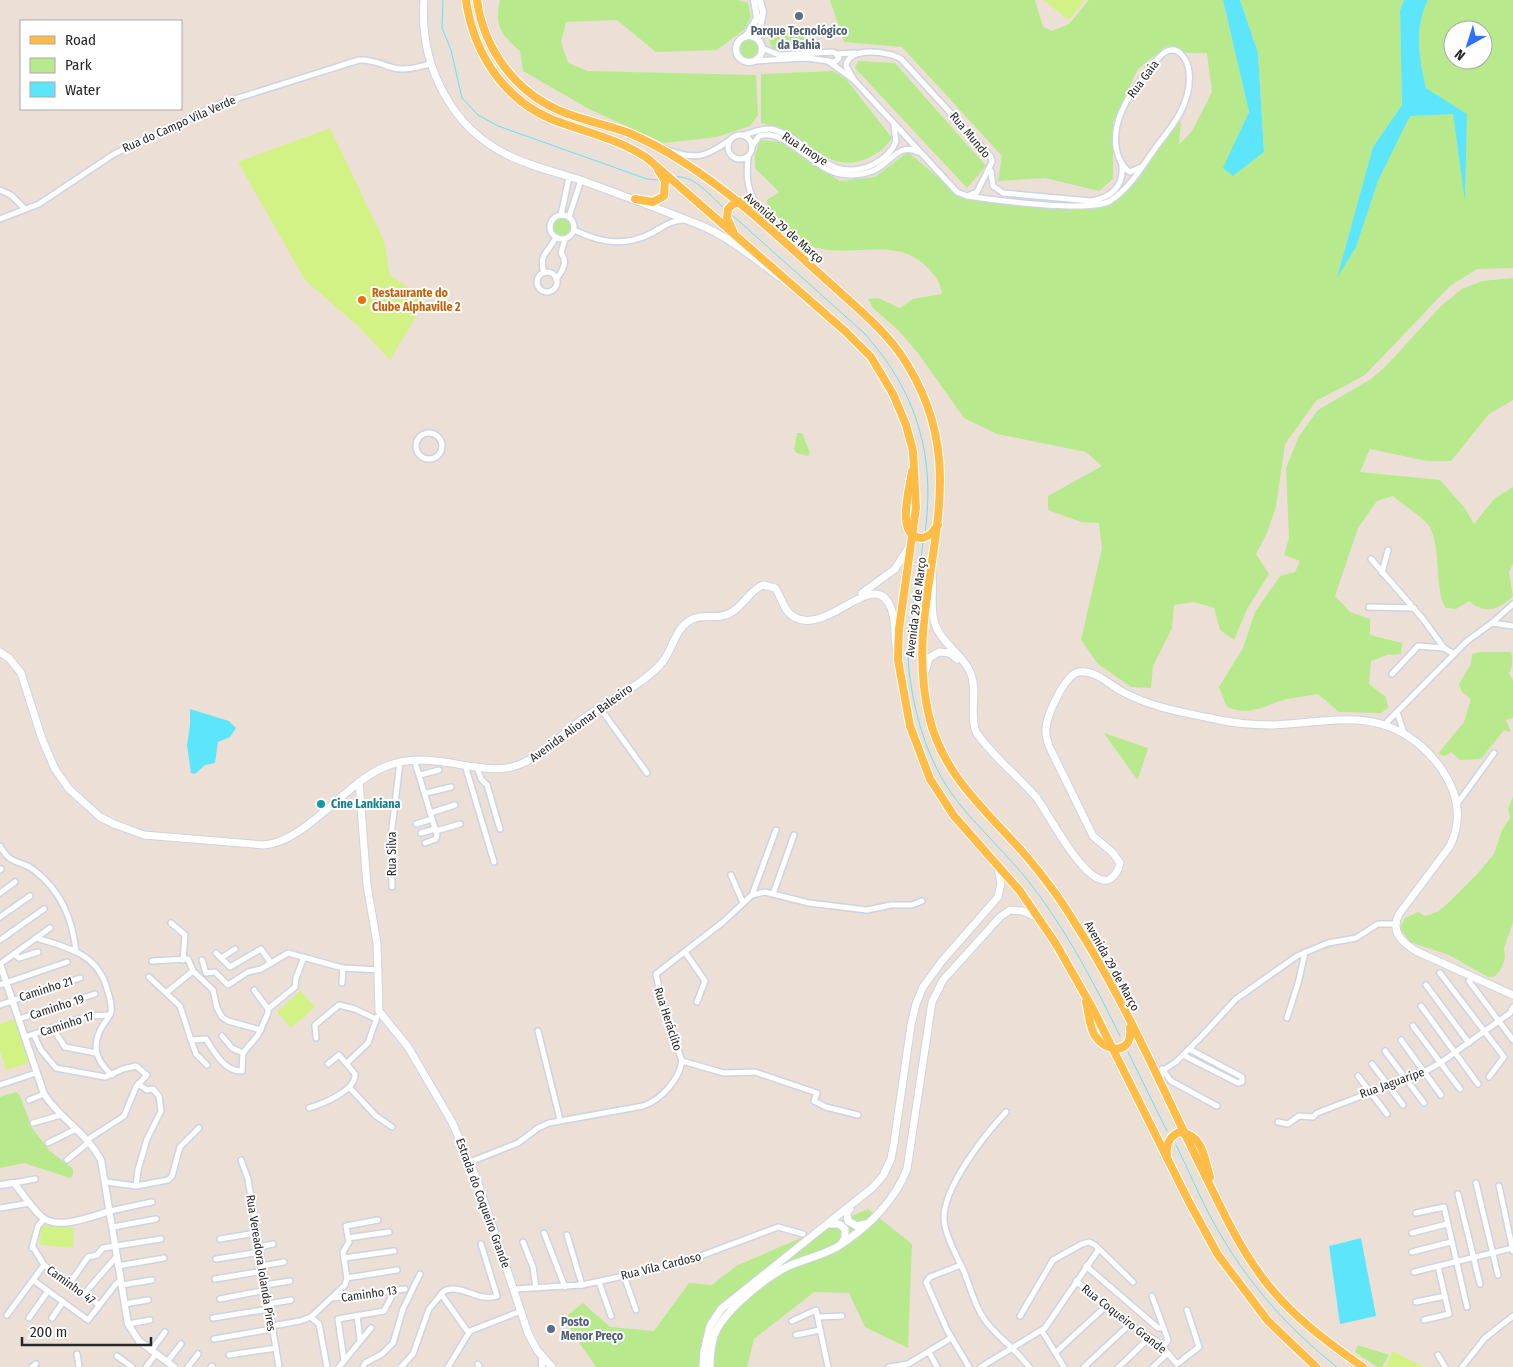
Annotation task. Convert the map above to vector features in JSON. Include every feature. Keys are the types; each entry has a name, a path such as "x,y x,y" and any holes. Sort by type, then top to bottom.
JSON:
{"main road":[{"path":"424,0 424,28 430,64 456,112 486,141 510,156 635,199 701,225 735,244 809,300"},
{"path":"466,0 474,39 480,52 510,90 532,108 549,118 616,140 647,158 858,343 880,371 901,410 913,451 910,489 905,516 912,539 928,537 939,524"},
{"name":"Avenida 29 de Março","path":"477,0 488,39 503,66 534,96 561,111 629,133 686,164 803,259 888,339 900,353 927,408 938,449 941,478 939,524 921,649 923,686 933,732 950,770 963,788 1034,865 1092,950 1129,1020 1184,1133"},
{"path":"635,199 654,202 661,199 666,192 666,181 647,158"},
{"path":"737,237 728,222 728,208 736,203 748,203 759,208 776,232 803,259"},
{"name":"Avenida 29 de Março","path":"912,539 900,629 898,660 910,726 930,779 950,812 996,862 1040,919 1084,992 1205,1234 1238,1284 1268,1322 1316,1367"},
{"name":"Avenida Aliomar Baleeiro","path":"0,652 10,658 21,673 42,739 55,769 63,782 100,817 141,834 217,842 271,845 303,828 359,782 380,769 400,762 414,759 433,759 477,767 502,769 526,762 661,664 677,632 687,622 698,617 728,615 738,608 759,587 768,585 775,588 788,612 796,618 810,620 825,618 891,574 900,563 912,539"},
{"path":"932,573 932,612 935,624 940,634 968,668 974,684 973,721 979,737 1036,798 1084,868 1094,877 1103,880 1114,876 1120,863 1113,853 1093,836 1049,746 1046,733 1049,716 1064,684 1072,674 1086,672 1131,696 1191,714 1230,722 1274,725 1346,719 1385,724 1404,733 1428,752 1441,767 1454,792 1457,804 1458,826 1450,846 1402,909 1395,924 1398,937 1416,951 1513,995"},
{"name":"Avenida Aliomar Baleeiro","path":"838,610 868,594 877,594 886,599 893,614 898,660"},
{"path":"923,686 929,658 944,651 959,661 974,684"},
{"path":"359,782 367,886 380,970 380,1016"},
{"path":"704,1367 704,1351 710,1326 721,1309 853,1204 883,1176 891,1159 911,1025 920,995 942,961 998,897 1001,880 996,862"},
{"path":"710,1367 715,1332 730,1313 770,1278 788,1266 837,1247 868,1223 891,1200 900,1186 906,1169 932,1002 943,980 1000,917 1010,910 1023,911 1040,919"},
{"name":"Estrada do Coqueiro Grande","path":"380,1016 408,1047 444,1104 470,1162 532,1342 542,1358 552,1367"},
{"path":"1112,1048 1121,1048 1128,1043 1131,1034 1129,1020"},
{"path":"1168,1161 1169,1141 1174,1134 1184,1133 1196,1139 1203,1148 1214,1193 1248,1255 1276,1294 1318,1334 1363,1367"},
{"path":"853,1204 847,1212 848,1221 857,1226 868,1223"},
{"path":"825,1225 833,1223 845,1229 845,1238 837,1247"}],"street":[{"path":"754,0 757,18 746,36 738,41 736,52 744,61 807,58 828,61 838,60 836,54"},
{"path":"755,61 760,56 762,48 758,39 763,12 760,0"},
{"path":"746,36 758,39"},
{"name":"Rua Mundo","path":"762,48 779,55 858,53 895,56 901,59 986,150 992,162 980,190 967,196"},
{"name":"Rua Gaia","path":"967,196 1096,206 1104,204 1116,196 1176,122 1183,108 1189,76 1188,65 1183,54 1175,51 1163,53 1128,98 1116,134 1116,150 1122,163 1122,179 1110,195 1091,201 1075,201 999,191 993,186 990,179 992,162"},
{"path":"854,80 846,66 851,56 858,53"},
{"name":"Rua do Campo Vila Verde","path":"0,219 39,204 59,193 126,147 240,96 360,60 372,60 396,69 430,64"},
{"path":"828,61 854,80 957,192 967,196"},
{"name":"Rua Imoye","path":"744,135 761,130 773,130 783,134 825,163 842,169 855,169 873,164 891,150 896,138 893,123"},
{"path":"656,146 689,157 700,156 718,149 736,135 744,135 750,139 753,145 748,158 747,183 749,192 759,208"},
{"name":"Rua Imoye","path":"753,145 759,136 774,136 818,165 846,175 862,174 876,169 896,152 906,148 924,156"},
{"path":"730,140 728,148 731,155 738,159 748,158"},
{"path":"1122,163 1128,172 1141,167"},
{"path":"565,238 556,237 551,232 550,224 554,218 561,214 569,176"},
{"path":"569,217 581,180"},
{"path":"0,190 11,195 25,209"},
{"path":"662,210 666,219 662,226"},
{"path":"561,214 569,217 574,223 574,230 565,238 561,253"},
{"path":"574,230 593,238 620,244 642,238 672,221 687,220"},
{"path":"550,249 561,253 564,263 556,279 554,290 548,292 542,291 538,286 538,280 544,273 542,258 546,251 550,249 556,237"},
{"path":"544,273 550,273 556,279"},
{"path":"424,434 432,434 439,438 441,450 432,458 424,458 418,453 417,442 424,434"},
{"path":"1382,573 1388,550"},
{"path":"1371,559 1414,608 1444,648 1454,654"},
{"path":"1385,724 1476,633 1492,623 1513,604"},
{"path":"1369,607 1414,608"},
{"path":"1492,623 1513,626"},
{"path":"1392,674 1418,646 1444,648"},
{"path":"600,708 647,773"},
{"path":"1397,712 1404,733"},
{"path":"1457,804 1494,753"},
{"path":"414,759 426,793 435,830 436,839 425,843"},
{"name":"Rua Silva","path":"392,887 391,836 400,762"},
{"path":"465,764 494,862"},
{"path":"477,767 481,780 487,784 500,829"},
{"path":"420,775 439,770"},
{"path":"426,793 452,786"},
{"path":"430,813 455,805"},
{"path":"416,824 432,819"},
{"path":"421,832 460,824"},
{"path":"752,895 768,846 776,830"},
{"path":"773,894 794,835"},
{"path":"0,846 10,860 35,871 59,898 70,918 76,951"},
{"path":"731,875 743,903"},
{"path":"0,893 15,882"},
{"path":"752,895 761,892 809,902 867,910 891,905 912,905 922,901"},
{"name":"Rua Heráclito","path":"470,1162 518,1143 542,1125 648,1104 670,1085 681,1068 682,1061 668,1023 655,976 657,971 685,952 752,895"},
{"path":"0,917 30,896"},
{"path":"0,940 44,909"},
{"path":"171,922 185,935 183,960"},
{"path":"1159,1082 1163,1070 1183,1055 1236,999 1304,952 1328,943 1356,938 1378,924 1395,924"},
{"path":"50,928 0,964 8,982 44,1094 61,1115 88,1141 101,1160 128,1324 135,1337 174,1367"},
{"path":"36,938 76,951 88,957 101,973 108,992 110,1014 96,1039 96,1053 101,1064 112,1075"},
{"path":"222,958 235,949"},
{"path":"216,953 225,964 232,966 261,949 271,963"},
{"path":"14,954 19,958 38,952"},
{"path":"685,952 705,981 697,1002"},
{"path":"1287,1018 1299,980 1304,952"},
{"path":"202,960 206,973 216,973 226,985 235,983 248,972 261,969 288,953 343,968 380,970"},
{"path":"190,1040 204,1039 208,1041 218,1057 236,1071 242,1070 243,1053 261,1030 268,1009 295,987 296,978 304,957"},
{"path":"152,961 188,959 193,971 213,990 217,1008 222,1017 228,1022 261,1030"},
{"path":"0,985 67,962"},
{"path":"342,983 343,968"},
{"path":"167,992 193,971"},
{"path":"1440,973 1504,1057 1488,1078"},
{"path":"149,977 167,992 181,1008 196,1054 207,1065"},
{"name":"Caminho 21","path":"0,1004 80,978"},
{"path":"1469,981 1513,1040"},
{"path":"1426,984 1469,1043"},
{"path":"254,990 268,1009"},
{"name":"Caminho 19","path":"19,1019 95,994"},
{"path":"316,1038 315,1024 342,1004 380,1016 368,1043 347,1063"},
{"path":"1421,1006 1478,1084"},
{"name":"Rua Jaguaripe","path":"1278,1122 1288,1124 1296,1117 1302,1115 1313,1117 1317,1112 1424,1072 1455,1053 1513,1010"},
{"name":"Caminho 17","path":"25,1037 87,1016 110,1014"},
{"path":"1413,1026 1460,1089"},
{"path":"53,1029 65,1047 96,1053"},
{"path":"538,1031 560,1120"},
{"path":"34,1035 41,1050 56,1068 102,1077 134,1066 140,1067 147,1075 138,1084 122,1117 88,1141 68,1160"},
{"path":"222,1036 232,1048 243,1053"},
{"path":"1401,1040 1441,1095"},
{"path":"1183,1055 1238,1083 1242,1082 1242,1077 1189,1049"},
{"path":"1385,1051 1424,1103"},
{"path":"309,1108 333,1099 349,1087 356,1077 339,1055 328,1064"},
{"path":"1148,1060 1163,1070 1171,1082 1217,1106"},
{"path":"682,1061 724,1073 755,1072 817,1093 814,1101 858,1115"},
{"path":"1372,1064 1403,1104"},
{"path":"0,1085 36,1073"},
{"path":"1358,1076 1387,1114"},
{"path":"136,1186 137,1173 145,1146 161,1107 159,1096 153,1089 148,1090 138,1084"},
{"path":"349,1087 376,1116 392,1127"},
{"path":"28,1100 44,1094"},
{"path":"1006,1112 976,1149 957,1180 946,1206 946,1226 983,1316 1029,1367"},
{"path":"33,1123 61,1115"},
{"path":"106,1182 136,1186 170,1179 178,1151 199,1128"},
{"path":"48,1143 76,1129"},
{"name":"Rua Vereadora Iolanda Píres","path":"241,1160 248,1179 279,1367"},
{"path":"0,1185 35,1179"},
{"path":"14,1183 44,1219 53,1222 66,1222 152,1202"},
{"path":"1476,1183 1498,1274"},
{"path":"1414,1272 1513,1249 1499,1186"},
{"path":"1458,1194 1480,1284"},
{"path":"0,1208 30,1203"},
{"path":"1416,1213 1444,1207 1467,1308"},
{"path":"44,1219 38,1226 32,1248 44,1265"},
{"path":"113,1227 156,1219"},
{"path":"214,1339 300,1322 311,1317 345,1285 347,1278 343,1252 348,1244 346,1226 378,1220"},
{"path":"1412,1233 1447,1224"},
{"name":"Rua Vila Cardoso","path":"514,1289 582,1285 694,1260 772,1229 784,1227 803,1234"},
{"path":"348,1238 389,1232"},
{"path":"544,1232 565,1287"},
{"path":"220,1239 256,1233"},
{"path":"567,1235 582,1285"},
{"path":"70,1283 88,1256 97,1255 103,1248 161,1239"},
{"path":"523,1242 533,1267 536,1288"},
{"path":"1412,1252 1451,1242"},
{"path":"1020,1316 1053,1260 1086,1243 1092,1243 1133,1282"},
{"path":"216,1259 273,1244"},
{"path":"401,1367 412,1354 426,1315 441,1294 453,1288 486,1298 497,1296 481,1244"},
{"path":"981,1367 1042,1331 1099,1249"},
{"path":"344,1258 394,1251"},
{"path":"84,1294 117,1256"},
{"path":"118,1266 164,1258"},
{"path":"215,1279 284,1262"},
{"name":"Caminho 47","path":"7,1315 44,1265 99,1305"},
{"path":"961,1265 930,1277 926,1282 951,1338 968,1367"},
{"path":"1086,1266 1158,1328 1164,1328"},
{"path":"1424,1320 1449,1314 1438,1266"},
{"path":"347,1278 397,1270"},
{"path":"363,1367 365,1363 382,1354 393,1343 403,1309 420,1274"},
{"path":"624,1276 636,1310"},
{"path":"33,1280 87,1319 90,1318 116,1284 152,1280"},
{"path":"220,1298 290,1281"},
{"name":"Rua Coqueiro Grande","path":"1076,1281 1129,1325 1158,1342 1178,1365 1195,1352 1199,1345 1187,1310"},
{"path":"598,1282 611,1316"},
{"name":"Caminho 13","path":"332,1298 406,1289"},
{"path":"344,1360 338,1319 384,1311 395,1290"},
{"path":"29,1318 48,1291"},
{"path":"441,1294 468,1332"},
{"path":"1152,1296 1168,1343 1163,1347"},
{"path":"1416,1302 1445,1296"},
{"path":"124,1304 148,1300"},
{"path":"213,1318 269,1307 291,1300"},
{"path":"52,1318 63,1302"},
{"path":"1056,1352 1105,1307"},
{"path":"792,1321 816,1310 828,1367"},
{"path":"448,1367 468,1332 521,1311"},
{"path":"357,1316 360,1340"},
{"path":"818,1317 842,1316"},
{"path":"1462,1367 1485,1338 1513,1316"},
{"path":"311,1317 319,1324 326,1367"},
{"path":"128,1324 150,1320"},
{"path":"1084,1367 1129,1325"},
{"path":"339,1367 371,1328"},
{"path":"796,1335 820,1330"},
{"path":"1042,1331 1064,1367"},
{"path":"146,1367 165,1332"},
{"path":"1158,1342 1166,1335"},
{"path":"1119,1367 1150,1337"},
{"path":"889,1367 908,1364 951,1338"},
{"path":"167,1362 181,1344"},
{"path":"229,1355 276,1348"},
{"path":"928,1352 937,1367"},
{"path":"1153,1367 1168,1353"},
{"path":"78,1354 79,1367"},
{"path":"188,1367 198,1354"},
{"path":"1438,1355 1445,1367"},
{"path":"116,1356 132,1367"},
{"path":"542,1358 542,1367"}],"green space":[{"path":"500,0 738,0 748,3 751,16 745,29 717,50 656,52 617,20 566,22 561,42 568,63 588,71 756,75 758,115 750,126 717,137 664,143 591,110 523,71 520,51 508,40 499,23 498,9"},
{"path":"830,0 1035,0 1043,27 1052,31 1069,24 1089,0 1223,0 1249,112 1224,168 1264,152 1258,53 1240,0 1404,0 1400,10 1402,105 1373,147 1338,275 1356,247 1378,181 1410,116 1453,113 1465,197 1467,114 1426,88 1421,66 1419,32 1428,0 1513,0 1513,268 1477,269 1450,286 1365,375 1316,401 1285,444 1276,507 1267,533 1256,554 1269,574 1247,609 1234,640 1220,630 1214,608 1194,602 1174,605 1172,628 1153,666 1151,688 1131,687 1098,664 1081,640 1102,548 1099,523 1081,522 1048,510 1048,496 1102,466 1086,452 997,434 964,418 918,353 899,331 873,308 868,299 878,298 900,308 913,299 942,294 939,282 933,274 916,258 902,252 888,250 829,250 814,247 801,240 789,230 768,206 767,200 779,192 755,168 755,155 760,140 780,142 840,181 875,177 908,152 961,197 1101,207 1117,201 1181,119 1179,145 1192,131 1212,92 1207,53 1187,53 1167,46 1138,69 1113,122 1113,179 1099,191 1045,178 998,181 1002,156 902,47 844,42"},
{"path":"1043,0 1085,0 1069,20"},
{"path":"767,33 802,33 813,45 773,51"},
{"path":"749,38 757,41 760,49 757,57 749,60 741,57 738,49 741,41"},
{"path":"858,61 895,63 986,166 967,188 855,68"},
{"path":"833,71 846,79 892,138 881,150 866,159 841,162 830,159 791,133 761,123 761,74"},
{"path":"330,128 384,241 390,276 413,290 424,303 390,360 359,327 305,280 238,162"},
{"path":"562,217 569,220 572,227 569,234 562,237 555,234 552,227 555,220"},
{"path":"1513,278 1513,400 1489,414 1451,461 1427,461 1370,449 1360,472 1440,480 1464,507 1474,524 1494,499 1513,487 1513,564 1509,572 1513,596 1502,605 1492,609 1481,608 1469,601 1456,609 1446,608 1440,592 1435,545 1429,526 1393,496 1377,501 1358,528 1335,596 1350,612 1370,619 1370,635 1402,643 1401,654 1387,655 1371,661 1369,684 1386,697 1388,708 1381,713 1339,712 1318,694 1287,699 1258,709 1244,711 1227,707 1219,687 1243,648 1255,612 1280,576 1295,572 1300,561 1284,555 1289,538 1286,468 1299,436 1318,410 1371,379 1387,365 1441,306 1462,289 1482,281"},
{"path":"797,433 802,433 810,453 808,456 796,453 794,449"},
{"path":"1481,652 1511,652 1512,663 1509,673 1513,680 1513,718 1506,720 1511,732 1504,730 1481,759 1460,760 1451,752 1445,756 1438,754 1464,722 1471,699 1462,692 1459,684 1471,664 1472,654"},
{"path":"1104,733 1148,748 1138,779 1136,778"},
{"path":"1513,796 1513,923 1504,948 1505,958 1501,969 1494,977 1488,977 1449,955 1410,942 1400,928 1405,918 1418,912 1425,916 1437,912 1478,873 1494,854 1502,830 1510,818 1508,809"},
{"path":"300,991 315,1007 291,1028 277,1012"},
{"path":"15,1019 30,1063 6,1070 0,1051 0,1024"},
{"path":"16,1092 20,1096 32,1128 49,1150 73,1169 73,1175 70,1178 24,1163 0,1168 0,1097"},
{"path":"868,1209 912,1244 908,1348 865,1327 849,1293 814,1292 754,1339 747,1367 596,1367 563,1319 583,1303 610,1327 654,1331 689,1283 712,1285 736,1266"},
{"path":"41,1225 74,1228 73,1248 40,1245"},
{"path":"1358,1345 1389,1355 1382,1367 1377,1367 1355,1352"},
{"path":"1393,1351 1423,1367 1385,1367"}],"water":[{"path":"1223,0 1240,0 1258,53 1264,152 1233,176 1223,168 1249,112"},
{"path":"1404,0 1428,0 1419,32 1421,66 1426,88 1467,114 1465,201 1453,114 1410,116 1378,181 1356,247 1337,278 1373,147 1402,105 1400,10"},
{"path":"190,709 229,721 236,728 230,737 218,742 215,763 205,765 195,774 191,773 187,745"},
{"path":"1361,1238 1376,1316 1340,1324 1329,1246"}],"waterway":[{"path":"443,0 442,28 451,50 462,98 478,115 498,126 647,179 659,180"},
{"path":"677,177 684,177 697,183 725,209"},
{"path":"732,215 863,332 897,377 918,425 924,450 928,504 925,533"},
{"path":"923,543 910,624 908,655 915,708 926,743 941,777 962,807 1021,872 1051,912 1102,999 1120,1036"},
{"path":"1128,1052 1167,1131"},
{"path":"1176,1145 1215,1226 1246,1274 1288,1323 1337,1367"}],"place":[{"name":"Parque Tecnológico da Bahia","path":"799,16"},
{"name":"Restaurante do Clube Alphaville 2","path":"362,300"},
{"name":"Cine Lankiana","path":"321,804"},
{"name":"Posto Menor Preço","path":"551,1329"}]}
